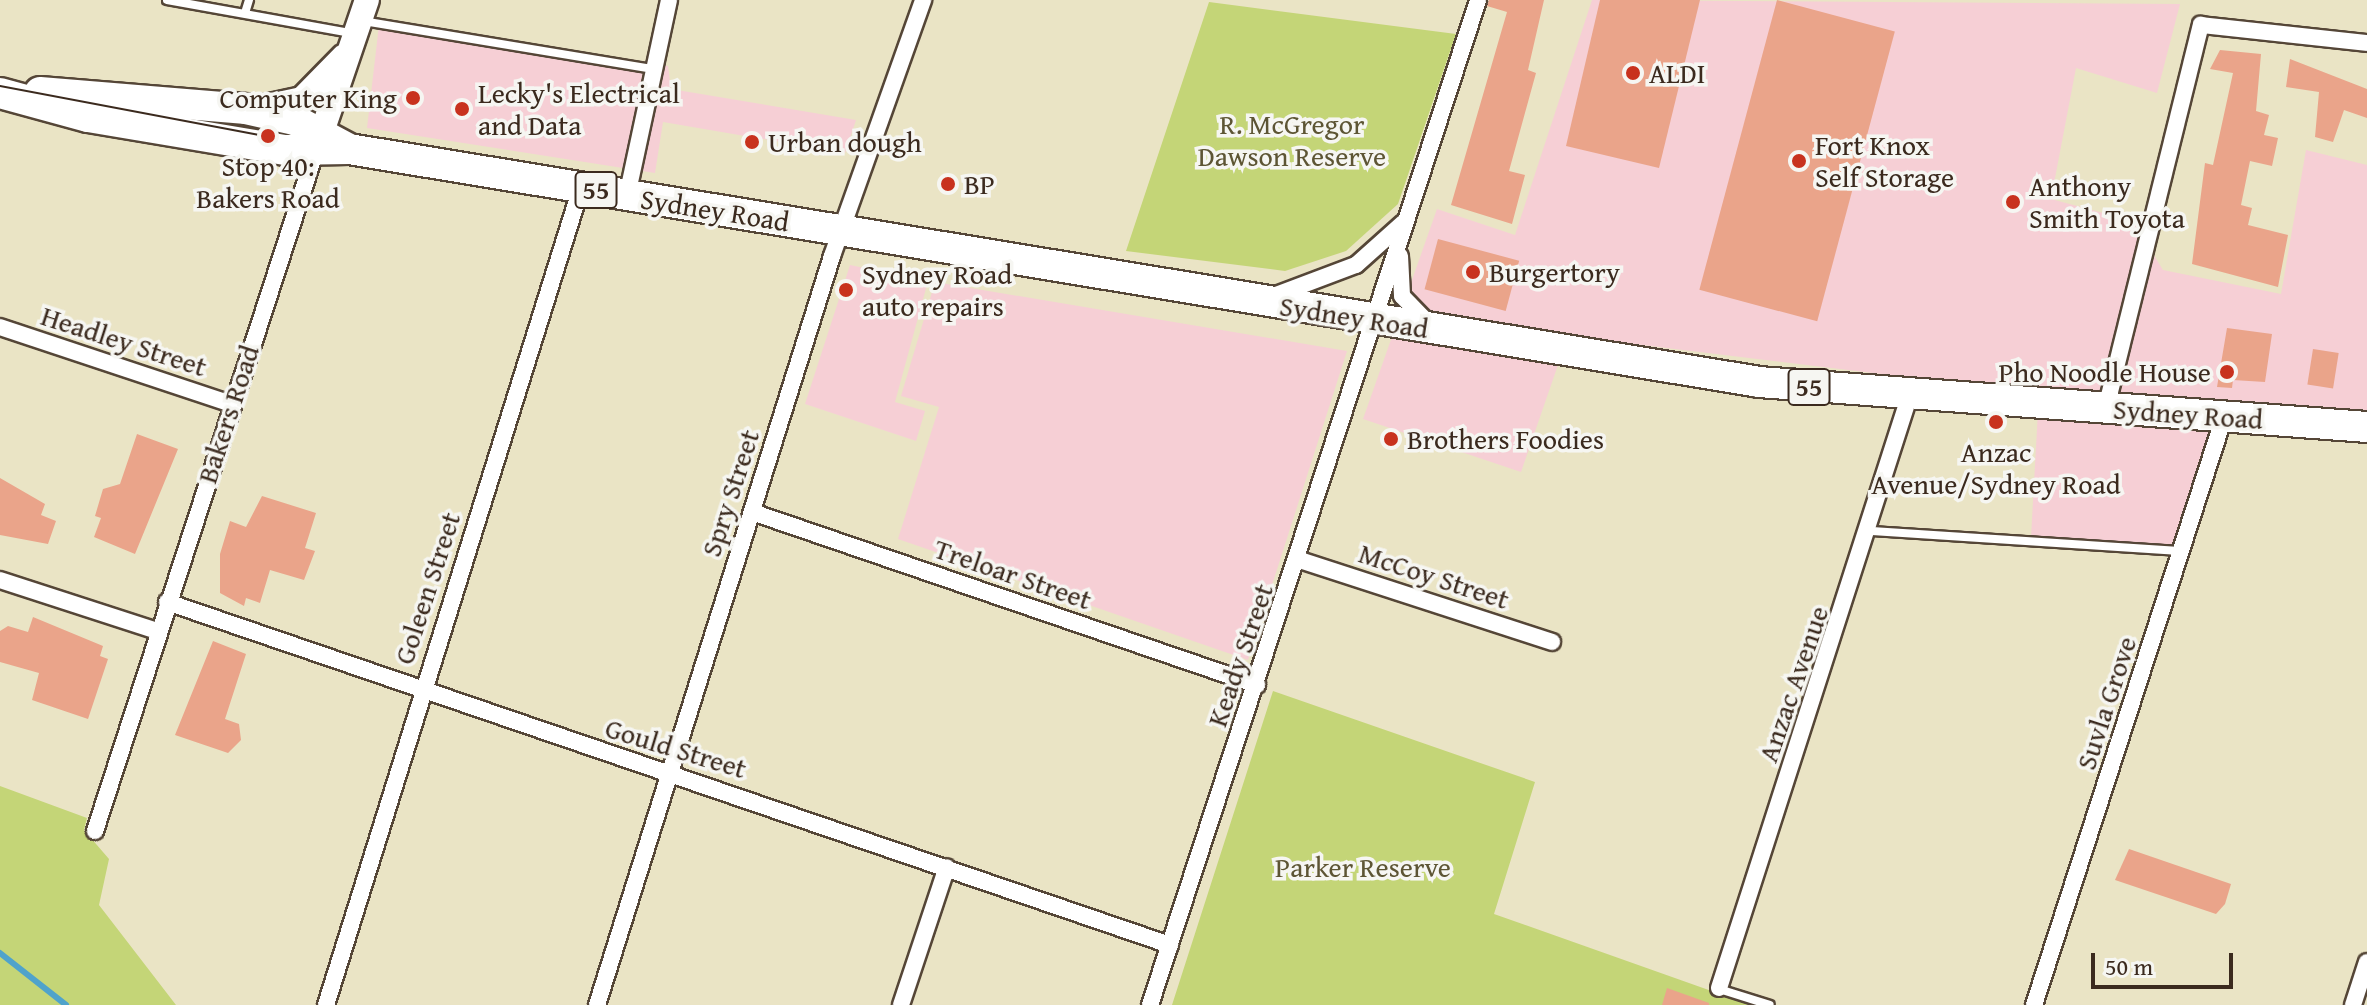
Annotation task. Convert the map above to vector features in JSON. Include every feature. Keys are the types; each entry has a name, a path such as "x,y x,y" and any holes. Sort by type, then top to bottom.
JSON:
{"highway":[{"name":"Sydney Road","path":"0,91 246,109 319,141 349,149 1759,382 2367,427"},
{"name":"Sydney Road","path":"0,91 88,117 319,141"}],"street":[{"path":"627,196 669,0"},
{"name":"Spry Street","path":"597,1005 667,773 843,232 923,0"},
{"name":"Keady Street","path":"1150,1005 1300,560 1478,0"},
{"path":"246,109 302,99 359,25"},
{"name":"Bakers Road","path":"95,831 231,404 359,25"},
{"path":"2106,408 2201,25 2367,43"},
{"name":"Goleen Street","path":"326,1005 422,689 581,188"},
{"path":"1256,301 1333,278 1404,227"},
{"path":"1404,227 1402,296 1440,331"},
{"name":"Headley Street","path":"0,327 231,404"},
{"name":"Anzac Avenue","path":"1719,988 1872,531 1910,394"},
{"name":"Suvla Grove","path":"2034,1005 2184,551 2224,417"},
{"name":"Treloar Street","path":"752,512 1257,685"},
{"name":"McCoy Street","path":"1300,560 1552,642"},
{"path":"0,580 157,631"},
{"name":"Gould Street","path":"167,602 1170,945"},
{"path":"901,1005 947,867"},
{"path":"2353,1005 2367,962"}],"lane":[{"path":"167,0 654,69"},
{"path":"245,13 249,0"},
{"path":"1872,531 2184,551"},
{"path":"1719,988 1770,1005"}],"shaded area":[{"path":"1592,0 2180,4 2157,93 2076,68 2051,199 2133,221 2163,270 2281,294 2306,150 2367,165 2367,415 2219,407 2177,546 2031,537 2039,393 1568,336 1521,472 1363,419 1437,209 1515,235"},
{"path":"379,25 668,66 671,89 856,120 845,153 663,122 655,173 367,128"},
{"path":"850,265 928,281 895,402 925,411 916,441 805,404"},
{"path":"935,282 1347,351 1248,660 898,539 939,407 901,396"}],"green space":[{"name":"R. McGregor Dawson Reserve","path":"1209,2 1456,34 1398,204 1346,251 1285,271 1126,251"},
{"name":"Parker Reserve","path":"1273,691 1535,782 1494,914 1751,1005 1172,1005"},
{"path":"0,786 87,818 84,830 109,859 99,905 176,1005 0,1005"}],"building":[{"path":"1489,0 1544,0 1528,70 1536,73 1509,171 1525,175 1512,224 1451,205 1507,12 1487,6"},
{"name":"ALDI","path":"1600,0 1700,0 1659,168 1566,146"},
{"name":"Fort Knox Self Storage","path":"1777,0 1895,32 1817,321 1699,290"},
{"path":"2220,50 2261,54 2256,111 2269,115 2264,135 2278,138 2272,166 2250,161 2241,205 2252,208 2248,225 2288,235 2278,287 2192,264 2205,163 2213,165 2233,73 2210,69"},
{"path":"2290,59 2367,89 2367,118 2344,110 2333,142 2315,137 2319,92 2286,87"},
{"name":"Burgertory","path":"1438,239 1519,261 1506,311 1425,289"},
{"path":"2227,328 2272,334 2265,382 2233,380 2232,388 2217,387"},
{"path":"2313,349 2339,353 2333,389 2307,385"},
{"path":"137,434 178,449 135,554 94,537 101,518 95,516 103,489 120,484"},
{"path":"0,478 45,504 41,515 56,521 48,544 0,535"},
{"path":"262,496 316,513 305,548 315,551 304,580 270,570 260,603 246,598 244,606 220,593 220,554 230,521 246,527"},
{"path":"33,617 103,646 100,656 108,659 88,719 32,700 39,673 0,662 0,631 8,626 28,632"},
{"path":"213,641 246,654 225,719 239,724 241,740 228,753 175,735"},
{"path":"2129,849 2231,884 2225,904 2216,914 2115,880"},
{"path":"1667,988 1709,1003 1709,1005 1662,1005"}],"waterway":[{"path":"0,953 66,1005"}],"tram line":[{"path":"0,86 275,138"}],"place":[{"name":"ALDI","path":"1633,73"},
{"name":"Computer King","path":"413,98"},
{"name":"Lecky's Electrical and Data","path":"462,109"},
{"name":"Stop 40: Bakers Road","path":"268,136"},
{"name":"Urban dough","path":"752,142"},
{"name":"Fort Knox Self Storage","path":"1799,161"},
{"name":"BP","path":"948,184"},
{"name":"Anthony Smith Toyota","path":"2013,202"},
{"name":"Burgertory","path":"1473,272"},
{"name":"Sydney Road auto repairs","path":"846,290"},
{"name":"Pho Noodle House","path":"2227,372"},
{"name":"Anzac Avenue/Sydney Road","path":"1996,422"},
{"name":"Brothers Foodies","path":"1391,439"}]}
